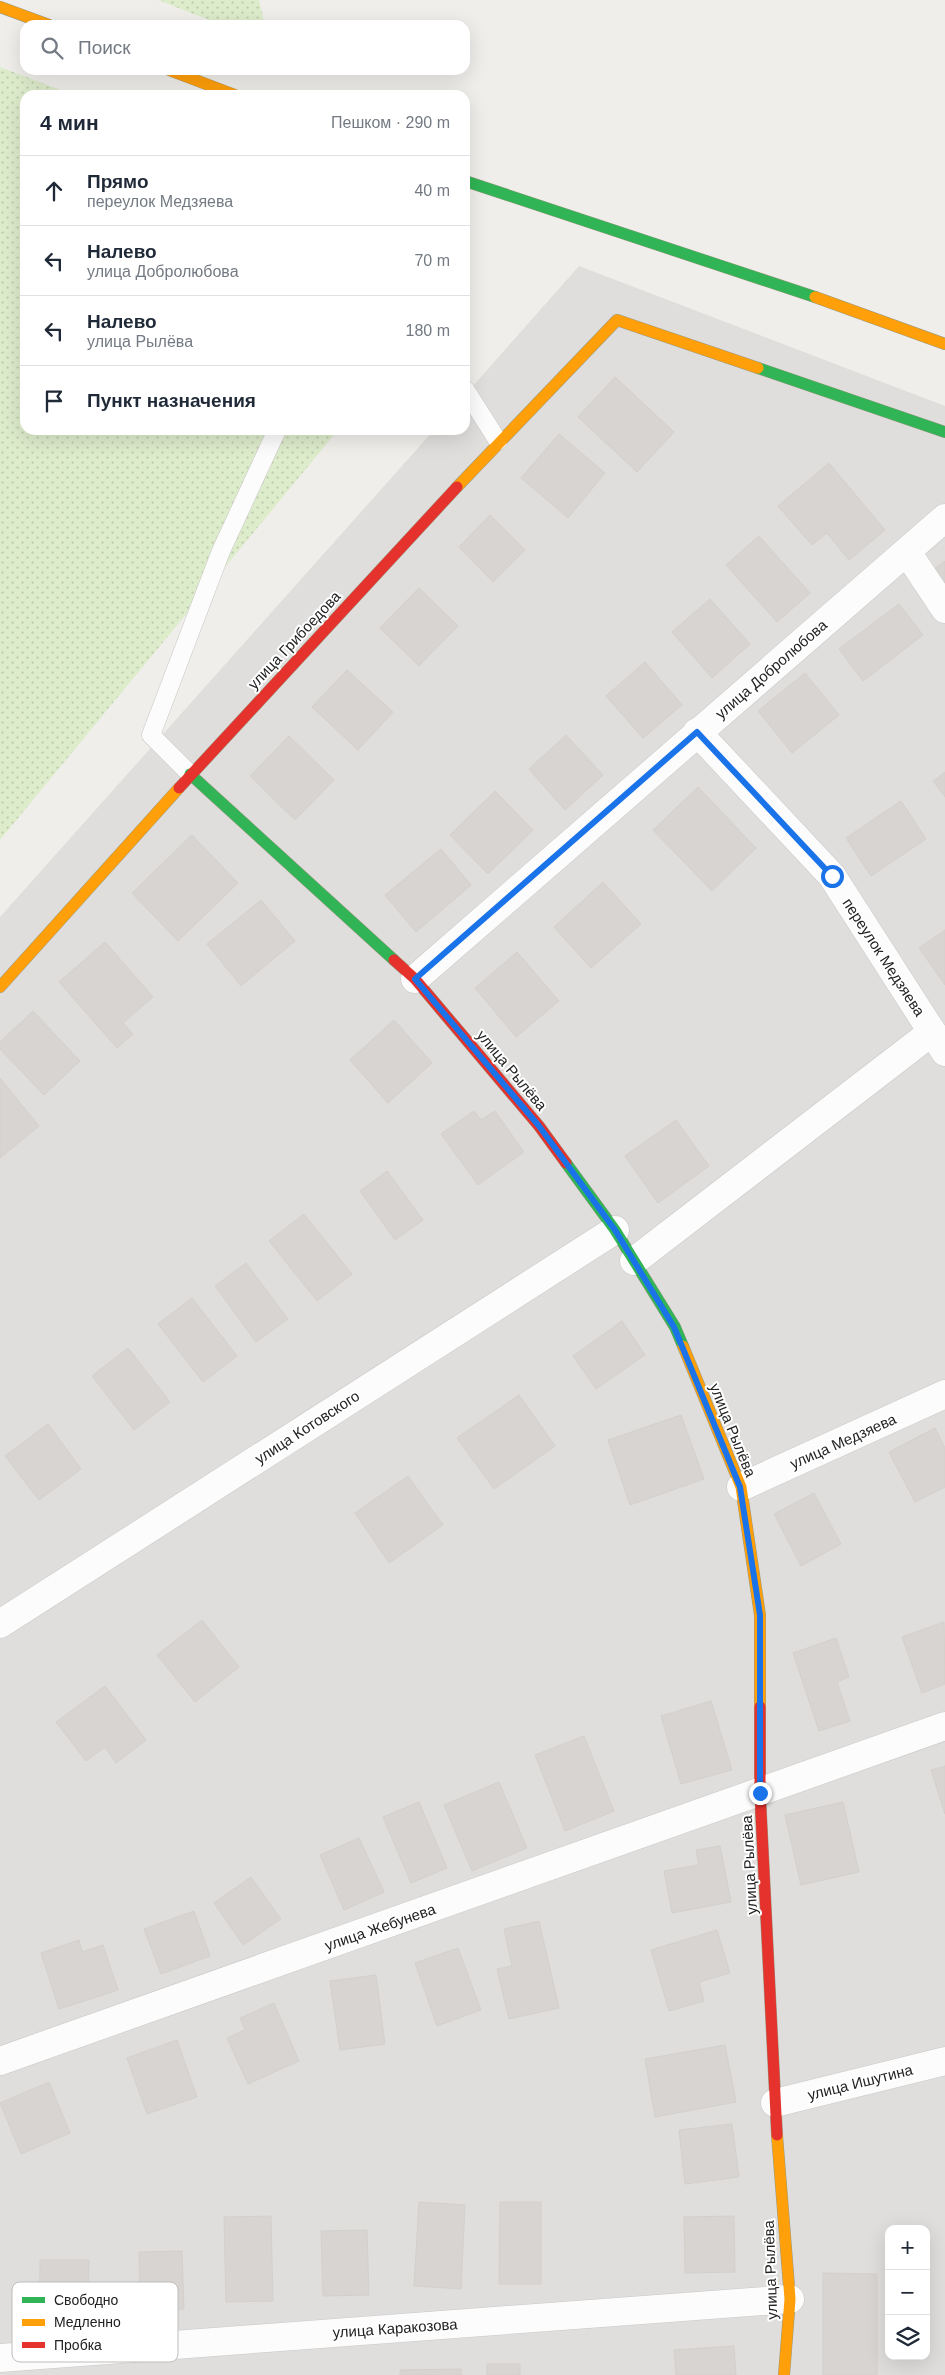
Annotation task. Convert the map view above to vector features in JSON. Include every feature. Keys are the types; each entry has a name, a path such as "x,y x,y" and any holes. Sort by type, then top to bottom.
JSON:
{"street":[{"path":"0,7 35,20"},
{"path":"182,75 222,90"},
{"path":"470,183 799,291 945,344"},
{"name":"улица Грибоедова","path":"0,987 190,774 498,441 617,320 945,432"},
{"name":"улица Добролюбова","path":"415,979 945,518"},
{"path":"906,552 945,609"},
{"name":"переулок Медзяева","path":"697,732 832,876 938,1042"},
{"name":"улица Рылёва","path":"190,774 415,979 539,1126 615,1230 674,1327 740,1487 760,1615 760,1793 775,2103 790,2299 784,2375"},
{"path":"634,1261 938,1042"},
{"name":"улица Котовского","path":"0,1624 615,1230"},
{"name":"улица Медзяева","path":"740,1487 945,1394"},
{"name":"улица Жебунева","path":"0,2060 760,1793 945,1726"},
{"name":"улица Ишутина","path":"775,2103 945,2061"},
{"name":"улица Каракозова","path":"178,2345 790,2299"}],"lane":[{"path":"470,397 498,441"},
{"path":"190,774 151,735 221,551 275,435"}],"shaded area":[{"path":"579,266 945,406 945,2375 0,2375 0,917 430,435 470,435 470,389"}],"green space":[{"path":"158,0 259,0 264,20 209,20"},
{"path":"0,67 61,90 20,90 20,435 334,435 0,840"}],"building":[{"path":"615,377 674,432 637,472 578,417"},
{"path":"559,434 605,473 568,518 521,478"},
{"path":"829,463 885,530 849,560 827,533 812,545 778,506"},
{"path":"490,515 525,550 493,582 459,547"},
{"path":"759,536 810,593 777,622 726,565"},
{"path":"945,561 945,583 934,569"},
{"path":"419,588 458,626 419,666 380,628"},
{"path":"710,599 750,644 712,678 672,632"},
{"path":"899,604 923,635 863,681 839,649"},
{"path":"645,662 682,705 643,738 606,696"},
{"path":"347,670 393,712 358,750 312,707"},
{"path":"805,673 839,715 792,753 758,711"},
{"path":"566,735 603,775 565,810 529,769"},
{"path":"289,736 334,780 295,820 250,776"},
{"path":"945,772 945,797 933,781"},
{"path":"698,787 756,848 712,891 653,830"},
{"path":"495,791 533,830 488,874 450,835"},
{"path":"901,801 926,839 871,876 846,838"},
{"path":"192,835 238,883 178,941 132,893"},
{"path":"441,849 471,885 416,932 385,895"},
{"path":"603,882 641,924 591,968 554,927"},
{"path":"261,900 295,941 241,986 207,944"},
{"path":"945,930 945,985 919,948"},
{"path":"105,942 153,997 123,1023 133,1034 117,1048 59,982"},
{"path":"517,952 559,1001 516,1037 475,988"},
{"path":"33,1011 80,1061 44,1095 0,1049 0,1042"},
{"path":"394,1020 432,1063 388,1103 350,1060"},
{"path":"0,1078 39,1126 0,1158"},
{"path":"474,1111 481,1120 495,1111 524,1152 478,1185 441,1134"},
{"path":"676,1120 709,1166 658,1203 625,1156"},
{"path":"387,1171 423,1220 395,1240 360,1191"},
{"path":"304,1214 352,1274 317,1301 269,1241"},
{"path":"246,1263 288,1319 256,1342 215,1286"},
{"path":"192,1298 237,1356 203,1382 158,1324"},
{"path":"622,1321 645,1355 596,1389 573,1356"},
{"path":"128,1348 170,1402 134,1430 92,1376"},
{"path":"519,1395 555,1446 494,1489 457,1438"},
{"path":"681,1415 704,1479 630,1505 608,1440"},
{"path":"48,1424 81,1469 39,1500 5,1456"},
{"path":"935,1428 945,1448 945,1487 915,1502 889,1452"},
{"path":"408,1476 443,1525 389,1563 355,1513"},
{"path":"814,1493 841,1544 801,1566 774,1514"},
{"path":"202,1620 239,1667 195,1702 157,1655"},
{"path":"944,1622 945,1684 922,1693 902,1637"},
{"path":"836,1638 849,1677 837,1682 850,1721 819,1731 793,1653"},
{"path":"105,1686 146,1740 116,1763 105,1747 86,1761 56,1722"},
{"path":"711,1701 732,1770 681,1784 661,1716"},
{"path":"584,1736 614,1811 565,1831 535,1755"},
{"path":"945,1766 945,1814 931,1770"},
{"path":"499,1782 527,1848 472,1871 444,1805"},
{"path":"419,1802 447,1868 411,1883 383,1817"},
{"path":"843,1802 859,1872 801,1885 785,1815"},
{"path":"359,1838 384,1892 344,1910 320,1855"},
{"path":"720,1846 731,1902 672,1913 664,1871 699,1865 696,1850"},
{"path":"251,1877 281,1919 243,1945 214,1903"},
{"path":"194,1911 210,1956 161,1974 144,1929"},
{"path":"539,1921 559,2008 509,2019 497,1969 512,1966 504,1929"},
{"path":"717,1930 730,1973 699,1982 704,2001 669,2011 651,1950"},
{"path":"79,1940 82,1952 103,1945 118,1990 59,2009 41,1953"},
{"path":"458,1948 481,2010 437,2026 415,1963"},
{"path":"376,1975 385,2044 340,2050 330,1981"},
{"path":"274,2003 299,2061 248,2084 227,2038 245,2030 240,2018"},
{"path":"177,2040 197,2097 147,2114 127,2058"},
{"path":"725,2045 736,2102 655,2117 645,2059"},
{"path":"49,2082 70,2133 21,2154 0,2103"},
{"path":"732,2124 739,2177 685,2184 679,2130"},
{"path":"419,2202 465,2205 461,2289 414,2286"},
{"path":"500,2202 541,2202 541,2284 499,2284"},
{"path":"271,2216 273,2301 226,2302 224,2217"},
{"path":"734,2216 735,2272 685,2273 684,2217"},
{"path":"367,2230 369,2295 323,2296 321,2231"},
{"path":"182,2251 184,2309 178,2309 178,2282 140,2282 139,2252"},
{"path":"40,2260 89,2260 89,2282 40,2282"},
{"path":"823,2273 877,2274 877,2375 823,2375"},
{"path":"734,2346 736,2375 676,2375 674,2350"},
{"path":"487,2364 520,2364 520,2375 487,2375"},
{"path":"461,2369 461,2375 400,2375 400,2370"}],"traffic: fast":[{"path":"470,183 815,297"},
{"path":"758,368 945,432"},
{"path":"190,774 394,960"},
{"path":"566,1163 615,1230 675,1327 683,1346"}],"traffic: slow":[{"path":"0,7 35,20"},
{"path":"182,75 222,90"},
{"path":"815,297 945,344"},
{"path":"457,487 617,320 758,368"},
{"path":"0,987 179,788"},
{"path":"683,1346 741,1487 760,1615 760,1707"},
{"path":"777,2135 790,2299 784,2375"}],"traffic: jam":[{"path":"179,788 457,487"},
{"path":"394,960 415,979 539,1126 566,1163"},
{"path":"760,1707 760,1793 777,2135"}],"route":[{"path":"760,1793 760,1615 740,1487 674,1327 615,1230 539,1126 415,979 697,732 832,876"}]}
